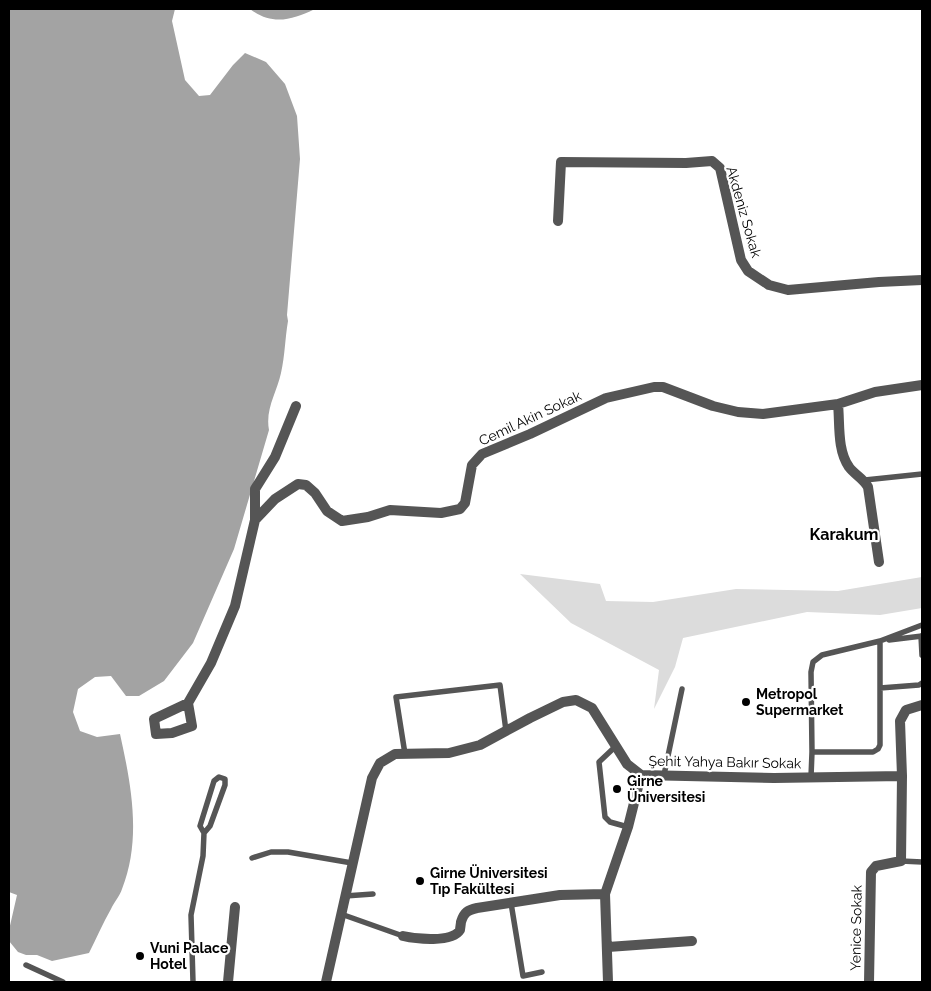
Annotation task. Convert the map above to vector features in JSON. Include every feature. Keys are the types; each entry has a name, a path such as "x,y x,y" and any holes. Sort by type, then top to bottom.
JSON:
{"street":[{"name":"Akdeniz Sokak","path":"558,220 561,162 686,163 712,161 720,168 741,260 748,271 769,285 788,290 922,280"},
{"name":"Cemil Akin Sokak","path":"188,704 211,663 235,606 255,520 275,498 298,484 306,485 316,493 326,511 342,521 368,518 390,510 441,513 460,509 465,503 472,465 482,454 530,434 606,398 654,387 663,387 713,406 738,412 762,414 838,404 875,392 922,385"},
{"path":"838,404 842,456 850,469 865,480 868,487 879,562"},
{"path":"255,520 256,489 275,457 296,406"},
{"name":"Şehit Yahya Bakır Sokak","path":"326,982 372,778 380,763 395,754 449,753 480,745 563,702 576,700 592,708 627,764 640,775 902,776"},
{"path":"901,861 902,776 900,721 906,710 922,705"},
{"path":"608,982 605,894 628,827 640,775"},
{"name":"Yenice Sokak","path":"869,982 871,872 876,866 901,861"},
{"path":"403,936 443,938 452,936 460,930 464,914 468,910 560,895 605,894"},
{"path":"228,982 235,907"},
{"path":"608,947 692,941"}],"lane":[{"path":"865,480 922,474"},
{"path":"880,641 922,625"},
{"path":"811,777 811,672 813,662 822,655 880,641 922,636 922,655"},
{"path":"812,752 873,752 878,749 880,745 880,641"},
{"path":"880,688 919,685 922,683"},
{"path":"405,754 396,697 500,685 506,731"},
{"path":"664,775 682,689"},
{"path":"616,746 599,762 605,817 610,822 628,827"},
{"path":"193,982 191,915 203,856 204,833 200,826 214,781 219,776 225,779 225,785 210,826 204,833"},
{"path":"252,858 271,852 288,852 352,863"},
{"path":"901,861 922,862"},
{"path":"345,896 373,894"},
{"path":"511,903 524,976 542,972"},
{"path":"341,914 403,936"},
{"path":"26,965 62,982"}],"shaded area":[{"path":"9,9 175,9 172,21 185,80 199,96 210,95 233,65 245,53 266,62 285,84 297,116 300,159 288,321 282,367 270,408 269,430 234,549 193,643 164,681 139,696 126,696 111,676 95,677 78,689 73,712 80,731 97,737 120,734 128,772 133,811 132,850 121,892 89,953 52,961 37,955 26,955 18,952 9,941 9,930 17,895 9,892"},
{"path":"250,9 315,9 282,20 266,18"},
{"path":"520,574 600,584 606,601 653,602 736,589 838,591 922,577 922,608 880,615 807,612 683,638 675,667 654,709 659,670 571,623"}],"place":[{"name":"Metropol Supermarket","path":"746,702"},
{"name":"Girne Üniversitesi","path":"617,789"},
{"name":"Girne Üniversitesi Tıp Fakültesi","path":"420,881"},
{"name":"Vuni Palace Hotel","path":"140,956"}],"district":[{"name":"Karakum","path":"844,534"}]}
